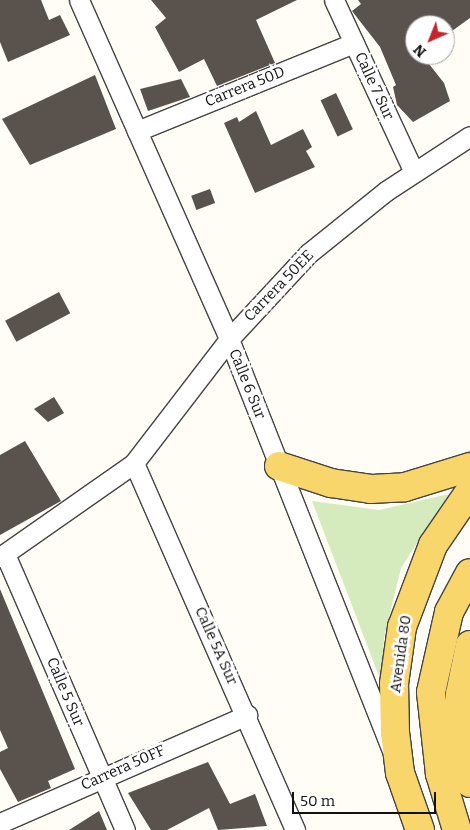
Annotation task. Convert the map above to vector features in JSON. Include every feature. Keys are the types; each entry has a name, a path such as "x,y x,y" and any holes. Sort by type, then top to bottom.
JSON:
{"main road":[{"path":"279,466 331,483 371,490 405,487 470,467"},
{"name":"Avenida 80","path":"420,830 400,773 394,684 402,627 433,545 470,491"},
{"path":"457,830 440,774 431,692 449,612 470,573"},
{"path":"470,645 460,694 460,736 470,783"}],"street":[{"name":"Calle 6 Sur","path":"79,0 229,339 400,773"},
{"name":"Calle 7 Sur","path":"334,0 414,172"},
{"name":"Carrera 50D","path":"137,131 354,43"},
{"name":"Carrera 50EE","path":"3,556 134,463 229,339 309,252 414,172 470,136"},
{"name":"Calle 5A Sur","path":"134,463 247,715 295,830"},
{"name":"Calle 5 Sur","path":"3,556 125,830"},
{"name":"Carrera 50FF","path":"0,823 247,715"}],"green space":[{"path":"449,494 401,568 384,638 382,684 312,501 379,510"}],"building":[{"path":"0,0 41,0 49,20 60,15 70,35 8,62 0,42"},
{"path":"151,0 297,0 256,20 275,63 217,86 204,59 179,72 155,27 166,18"},
{"path":"358,0 470,0 470,18 455,29 455,15 405,15 405,65 430,65 444,83 450,101 413,122 397,105 393,87 396,85 380,47 352,11 361,4"},
{"path":"95,75 116,129 30,165 2,119"},
{"path":"181,79 190,97 148,111 140,89"},
{"path":"336,93 353,129 337,136 321,100"},
{"path":"256,111 271,145 303,129 312,147 306,151 315,167 255,193 224,123 237,117 239,122"},
{"path":"210,189 215,203 196,210 191,196"},
{"path":"59,292 70,313 16,342 5,321"},
{"path":"54,397 64,413 48,422 34,409"},
{"path":"25,441 61,501 0,535 0,455"},
{"path":"0,589 75,769 48,781 51,788 18,802 0,769 0,752 8,748 0,730"},
{"path":"208,762 230,804 255,794 267,826 218,830 209,808 167,830 151,830 128,793"},
{"path":"99,811 107,830 69,830"}]}
